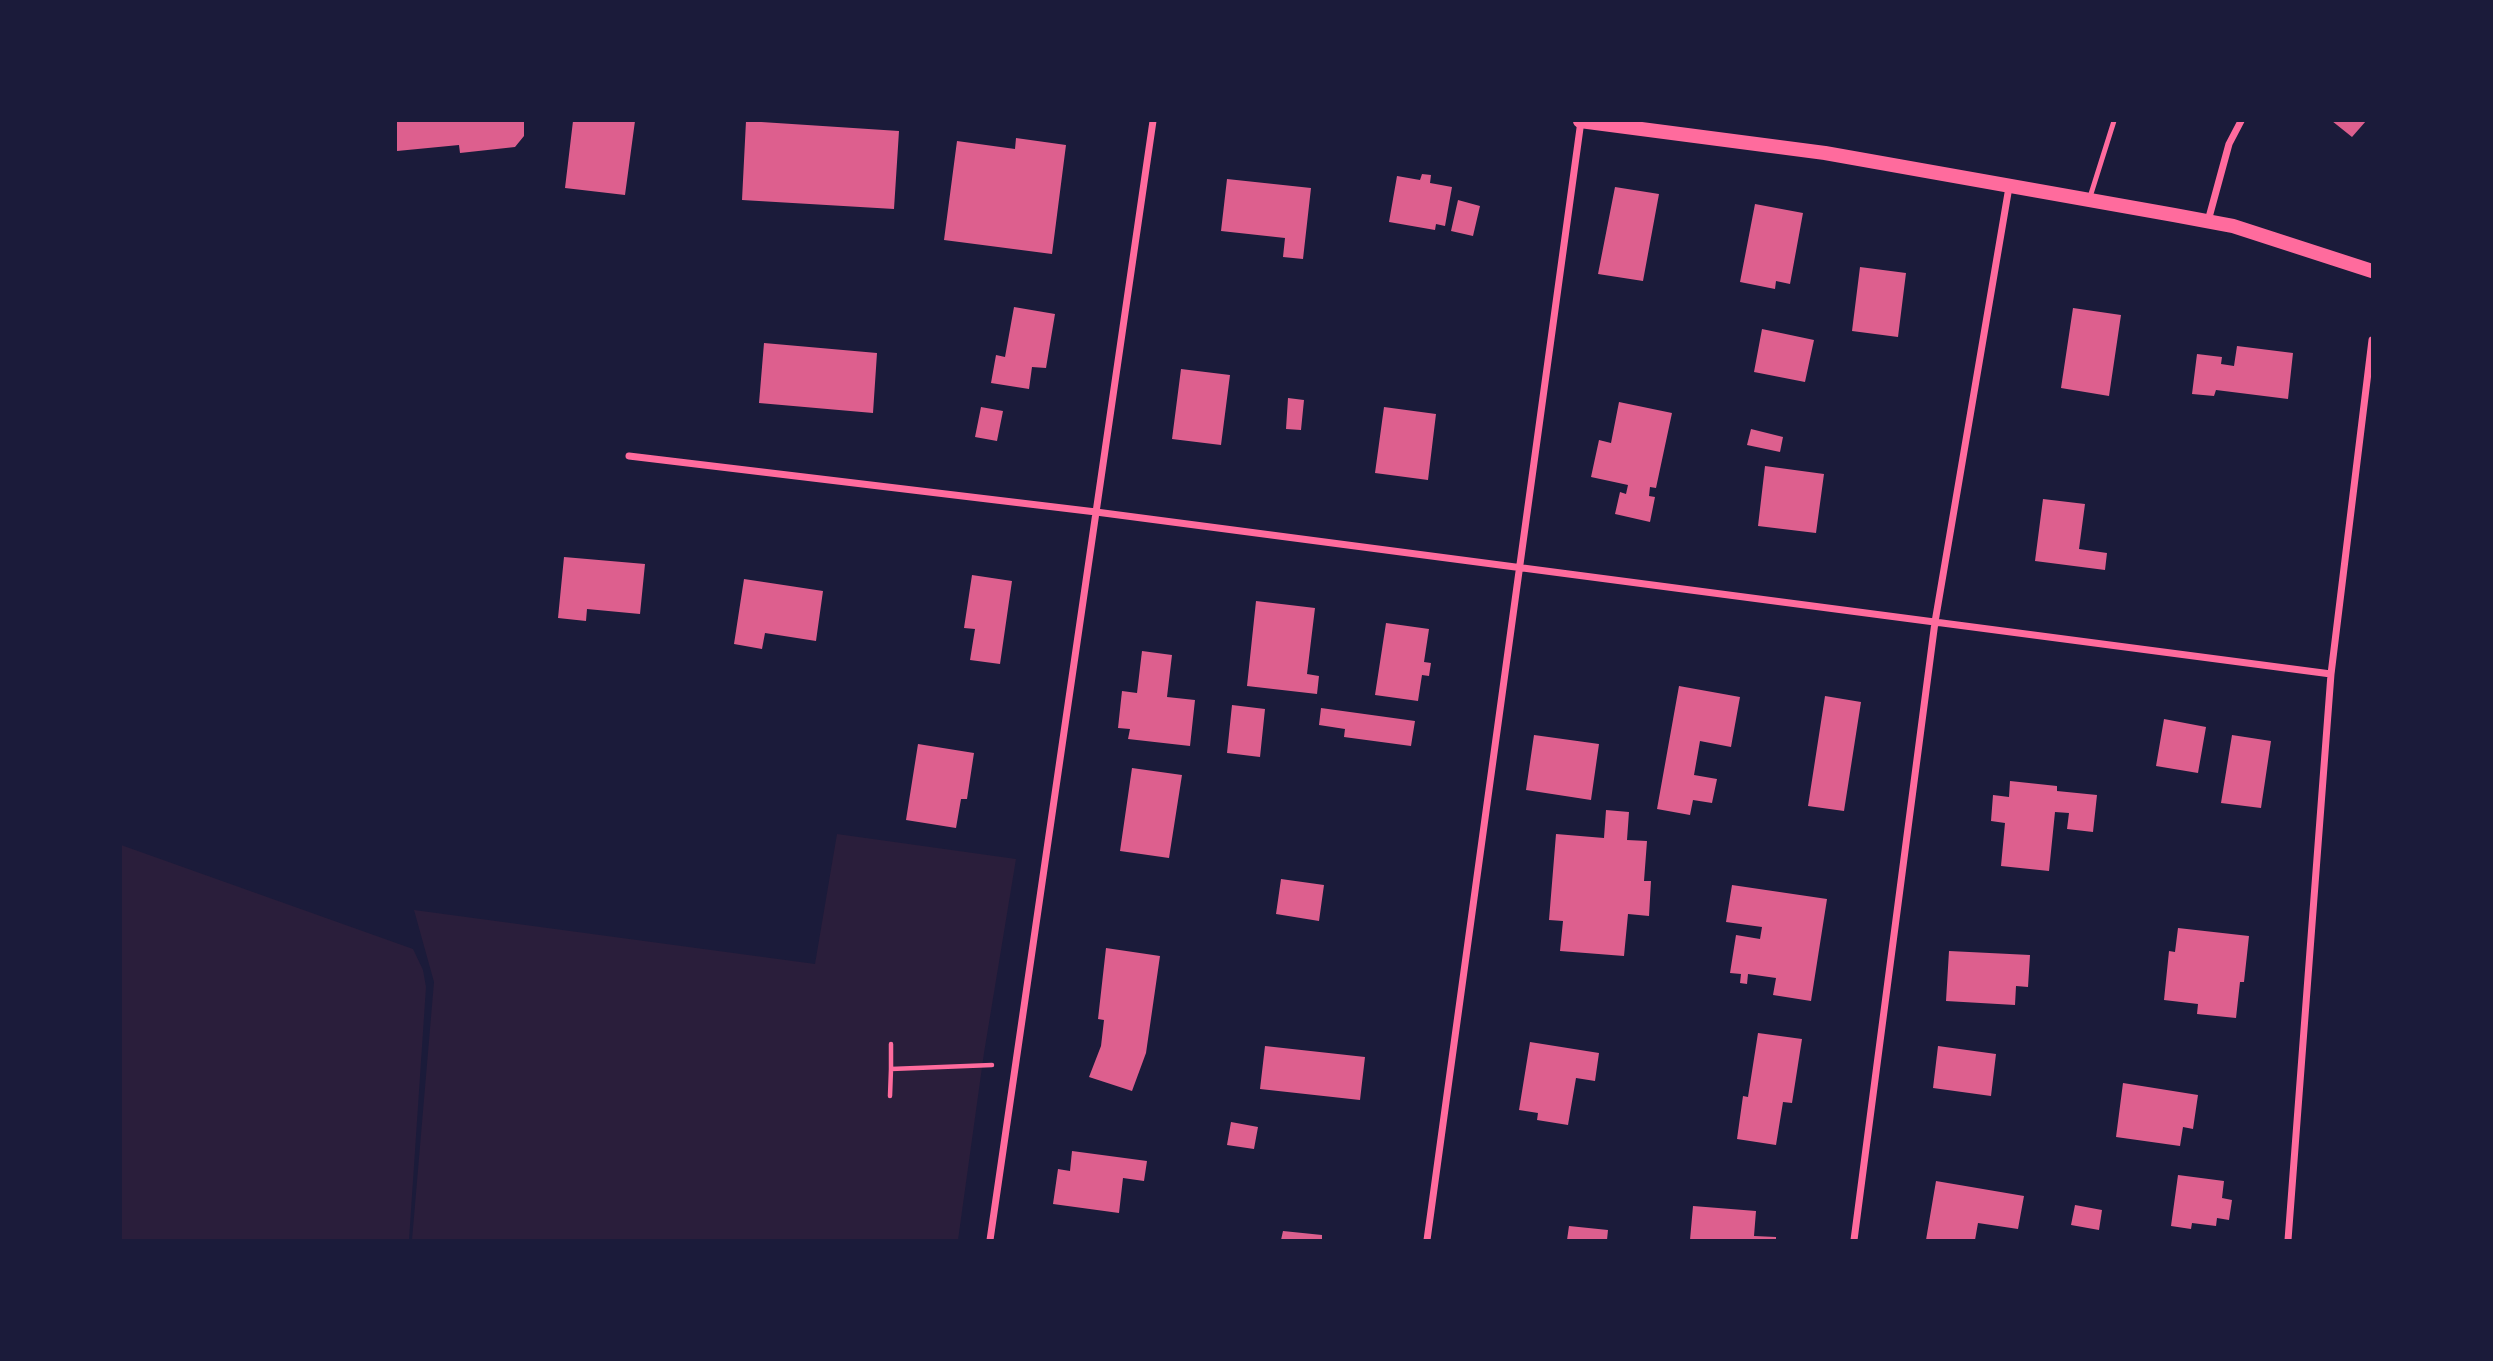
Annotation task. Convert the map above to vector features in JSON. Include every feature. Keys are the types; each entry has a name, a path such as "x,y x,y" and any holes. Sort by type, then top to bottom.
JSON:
{"main road":[{"path":"1581,121 1825,153 2208,221 2233,226 2372,271"}],"street":[{"path":"990,1240 1153,121"},
{"path":"1427,1240 1581,121"},
{"path":"2208,221 2229,144 2241,121"},
{"path":"1854,1240 1935,622 2009,187"},
{"path":"2288,1240 2331,674 2372,340"},
{"path":"629,456 1096,512 2331,674"}],"lane":[{"path":"2089,200 2114,121"}],"path":[{"path":"890,1096 891,1044"},
{"path":"891,1069 1016,1064"}],"shaded area":[{"path":"837,834 1016,859 984,1053 958,1240 412,1240 434,982 414,910 815,964"},
{"path":"121,845 413,949 423,970 426,987 409,1240 121,1240"}],"building":[{"path":"397,121 524,121 524,136 515,147 460,153 459,145 397,151"},
{"path":"573,121 635,121 625,195 565,188"},
{"path":"746,121 899,131 894,209 742,200"},
{"path":"2332,121 2366,121 2352,137"},
{"path":"1016,138 1066,145 1052,254 944,240 957,141 1015,149"},
{"path":"1422,174 1431,175 1430,183 1452,187 1445,226 1436,224 1435,230 1389,222 1397,176 1420,180"},
{"path":"1227,179 1311,188 1303,259 1283,257 1285,238 1221,231"},
{"path":"1615,187 1659,194 1643,281 1598,274"},
{"path":"1458,200 1480,206 1473,236 1451,231"},
{"path":"1755,204 1803,213 1790,284 1776,281 1775,289 1740,282"},
{"path":"1860,267 1906,273 1898,337 1852,331"},
{"path":"1014,307 1055,314 1046,368 1032,367 1029,389 991,383 996,355 1005,357"},
{"path":"2073,308 2121,315 2109,396 2061,388"},
{"path":"1762,329 1814,340 1805,382 1754,372"},
{"path":"764,343 877,353 873,413 759,403"},
{"path":"2237,346 2293,353 2288,399 2216,390 2214,396 2192,394 2197,354 2222,357 2221,364 2234,366"},
{"path":"1181,369 1230,375 1221,445 1172,439"},
{"path":"1288,398 1304,400 1301,430 1286,429"},
{"path":"1619,402 1672,413 1656,488 1650,487 1649,496 1655,497 1650,522 1615,514 1620,492 1626,494 1628,485 1591,477 1599,440 1611,443"},
{"path":"981,407 1003,411 997,441 975,437"},
{"path":"1384,407 1436,414 1428,480 1375,473"},
{"path":"1751,429 1783,437 1780,452 1747,445"},
{"path":"1765,466 1824,474 1816,533 1758,526"},
{"path":"2043,499 2085,504 2079,549 2107,553 2105,570 2035,561"},
{"path":"564,557 645,564 640,614 587,609 586,621 558,618"},
{"path":"972,575 1012,581 1000,664 970,660 975,629 964,628"},
{"path":"744,579 823,591 816,641 765,633 762,649 734,644"},
{"path":"1256,601 1315,608 1307,674 1319,676 1317,694 1247,686"},
{"path":"1386,623 1429,629 1424,662 1431,663 1429,676 1422,675 1418,701 1375,695"},
{"path":"1142,651 1172,655 1167,697 1195,700 1190,746 1128,739 1130,729 1118,728 1122,691 1137,693"},
{"path":"1679,686 1740,697 1731,747 1700,741 1694,775 1717,779 1712,803 1693,800 1690,815 1657,809"},
{"path":"1825,696 1861,702 1844,811 1808,806"},
{"path":"1232,705 1265,709 1260,757 1227,753"},
{"path":"1321,708 1415,721 1411,746 1344,737 1345,729 1319,725"},
{"path":"2164,719 2206,727 2198,773 2156,766"},
{"path":"1534,735 1599,744 1591,800 1526,790"},
{"path":"2232,735 2271,741 2261,808 2221,803"},
{"path":"918,744 974,753 967,799 961,799 956,828 906,820"},
{"path":"1132,768 1182,775 1169,858 1120,851"},
{"path":"2010,781 2057,786 2057,791 2097,795 2093,832 2067,829 2069,813 2055,812 2049,871 2001,866 2005,823 1991,821 1993,795 2009,797"},
{"path":"1606,810 1629,812 1627,840 1647,841 1644,881 1651,881 1649,916 1628,914 1624,956 1560,951 1563,921 1549,920 1556,834 1604,838"},
{"path":"1281,879 1324,885 1319,921 1276,914"},
{"path":"1732,885 1827,899 1811,1001 1773,995 1776,978 1748,974 1747,984 1740,983 1741,974 1730,973 1736,935 1760,939 1762,927 1726,922"},
{"path":"2178,928 2249,936 2244,982 2240,982 2236,1018 2197,1014 2198,1004 2164,1000 2169,951 2175,952"},
{"path":"1106,948 1160,956 1146,1053 1132,1091 1089,1077 1101,1046 1104,1020 1098,1019"},
{"path":"1949,951 2030,955 2028,987 2016,986 2015,1005 1946,1001"},
{"path":"1758,1033 1802,1039 1792,1103 1783,1102 1776,1145 1737,1139 1743,1096 1748,1097"},
{"path":"1530,1042 1599,1053 1595,1081 1576,1078 1568,1125 1537,1120 1538,1113 1519,1110"},
{"path":"1265,1046 1365,1057 1360,1100 1260,1089"},
{"path":"1938,1046 1996,1054 1991,1096 1933,1088"},
{"path":"2123,1083 2198,1095 2193,1129 2183,1127 2180,1146 2116,1137"},
{"path":"1231,1122 1258,1127 1254,1149 1227,1145"},
{"path":"1072,1151 1147,1161 1144,1181 1123,1178 1119,1213 1053,1204 1058,1169 1070,1171"},
{"path":"2178,1175 2224,1181 2222,1198 2232,1200 2229,1220 2217,1218 2216,1226 2192,1223 2191,1229 2171,1226"},
{"path":"1936,1181 2024,1196 2018,1229 1978,1223 1975,1240 1926,1240"},
{"path":"2075,1205 2102,1210 2099,1230 2071,1225"},
{"path":"1693,1206 1756,1211 1754,1236 1776,1237 1776,1240 1690,1240"},
{"path":"1569,1226 1608,1230 1607,1240 1567,1240"},
{"path":"1283,1231 1322,1235 1322,1240 1281,1240"}]}
